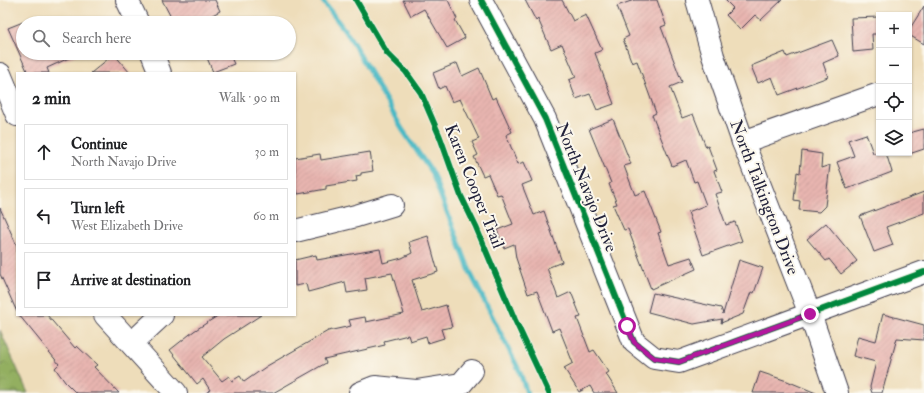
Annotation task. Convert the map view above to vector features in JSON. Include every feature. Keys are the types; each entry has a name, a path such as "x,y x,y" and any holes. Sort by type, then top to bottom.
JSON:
{"street":[{"path":"127,0 135,16"},
{"name":"North Navajo Drive","path":"481,0 545,119 634,342 654,358 679,362 810,314"},
{"name":"North Talkington Drive","path":"697,0 713,56 743,142 810,314 837,393"},
{"path":"155,60 160,72"},
{"path":"0,74 16,113"},
{"path":"743,142 876,95"},
{"path":"296,231 356,216 392,205"},
{"path":"810,314 924,272"},
{"path":"106,316 176,393"},
{"path":"132,343 161,316"},
{"path":"360,393 375,388 416,391 461,384 472,371"}],"green space":[{"path":"0,330 28,393 0,393"}],"building":[{"path":"162,0 215,0 220,11 210,16 170,16"},
{"path":"403,0 448,0 457,19 455,20 465,38 447,48 424,9 411,16"},
{"path":"525,0 562,0 573,21 586,15 602,50 595,53 614,104 597,110 590,94 576,99 569,80 576,77 562,44 551,49 538,19 536,21"},
{"path":"634,0 657,0 666,25 661,27 682,82 670,87 682,118 693,114 706,147 708,146 717,170 714,171 722,192 715,194 726,225 735,222 742,241 703,255 688,212 706,205 697,181 694,182 686,160 672,166 652,115 656,113 637,61 632,63 623,39 629,36 617,6"},
{"path":"725,0 782,0 761,20 755,15 740,30 726,15 733,8"},
{"path":"924,6 924,44 912,37 912,25"},
{"path":"876,17 876,34 872,34 873,50 853,52 851,18"},
{"path":"16,25 16,46 8,28"},
{"path":"832,40 839,56 823,63 828,77 779,95 772,77 758,83 751,66 785,52 787,57"},
{"path":"22,60 65,60 47,68 49,72 28,72"},
{"path":"107,60 119,60 129,72 92,72"},
{"path":"208,60 232,60 234,64 213,72"},
{"path":"457,63 462,76 479,68 492,99 496,97 512,132 506,135 518,164 524,162 532,181 522,185 534,215 544,211 562,262 547,268 558,298 571,292 581,317 577,318 590,352 594,350 609,372 606,374 618,393 594,393 590,386 579,392 564,368 573,363 559,328 552,331 537,291 528,294 516,258 514,244 504,248 497,230 513,224 501,194 497,195 488,174 483,176 474,157 478,155 472,142 479,139 460,99 452,102 445,86 439,89 433,73"},
{"path":"613,119 631,164 624,166 635,195 645,191 661,232 658,233 669,264 691,257 696,269 651,289 628,229 624,230 613,205 617,204 609,184 611,183 589,129"},
{"path":"924,129 924,149 912,153 912,132"},
{"path":"866,134 873,153 876,153 876,156 887,156 892,172 847,189 837,162 854,156 848,140"},
{"path":"802,151 822,154 821,168 830,165 825,206 819,212 799,210 800,201 794,200 797,172 800,173"},
{"path":"370,152 373,171 361,173 361,175 356,176 357,181 326,186 326,189 298,194 296,190 296,158 320,154 321,160"},
{"path":"924,192 924,213 886,227 893,245 874,252 860,216"},
{"path":"0,208 16,244 16,310 0,274"},
{"path":"826,223 857,261 841,274 829,259 826,261 807,239"},
{"path":"428,236 438,272 412,280 422,312 446,305 452,327 441,329 444,338 428,343 426,336 410,341 408,335 384,341 385,345 324,359 326,363 273,393 206,393 210,390 203,379 197,384 170,350 194,331 217,316 259,316 224,339 202,357 222,381 229,376 232,381 240,376 244,382 267,366 328,331 351,326 349,320 365,317 366,322 404,314 392,273 365,278 367,290 347,293 345,282 308,292 306,284 296,286 296,260 316,255 317,260 380,249 383,263 402,258 412,253 409,242"},
{"path":"739,260 763,268 754,293 751,292 743,314 721,323 722,319 694,324 648,312 653,293 721,308 723,314"},
{"path":"883,314 924,325 924,340 897,338 882,393 872,393 870,387 876,362 853,356 858,336 876,341"},
{"path":"20,316 48,316 75,348 77,346 97,365 94,367 119,393 76,393 65,382 55,368 59,364"},
{"path":"760,372 787,381 816,393 753,393"}],"waterway":[{"path":"322,0 349,36 402,129 432,173 471,274 519,370 527,393"}],"cycle path":[{"name":"Karen Cooper Trail","path":"356,0 387,53 406,72 421,93 440,137 461,196 476,227 515,320 549,393"},
{"path":"481,0 545,119 634,342 654,358 679,362 924,272"}],"route":[{"path":"627,326 634,342 654,358 679,362 810,314"}]}
